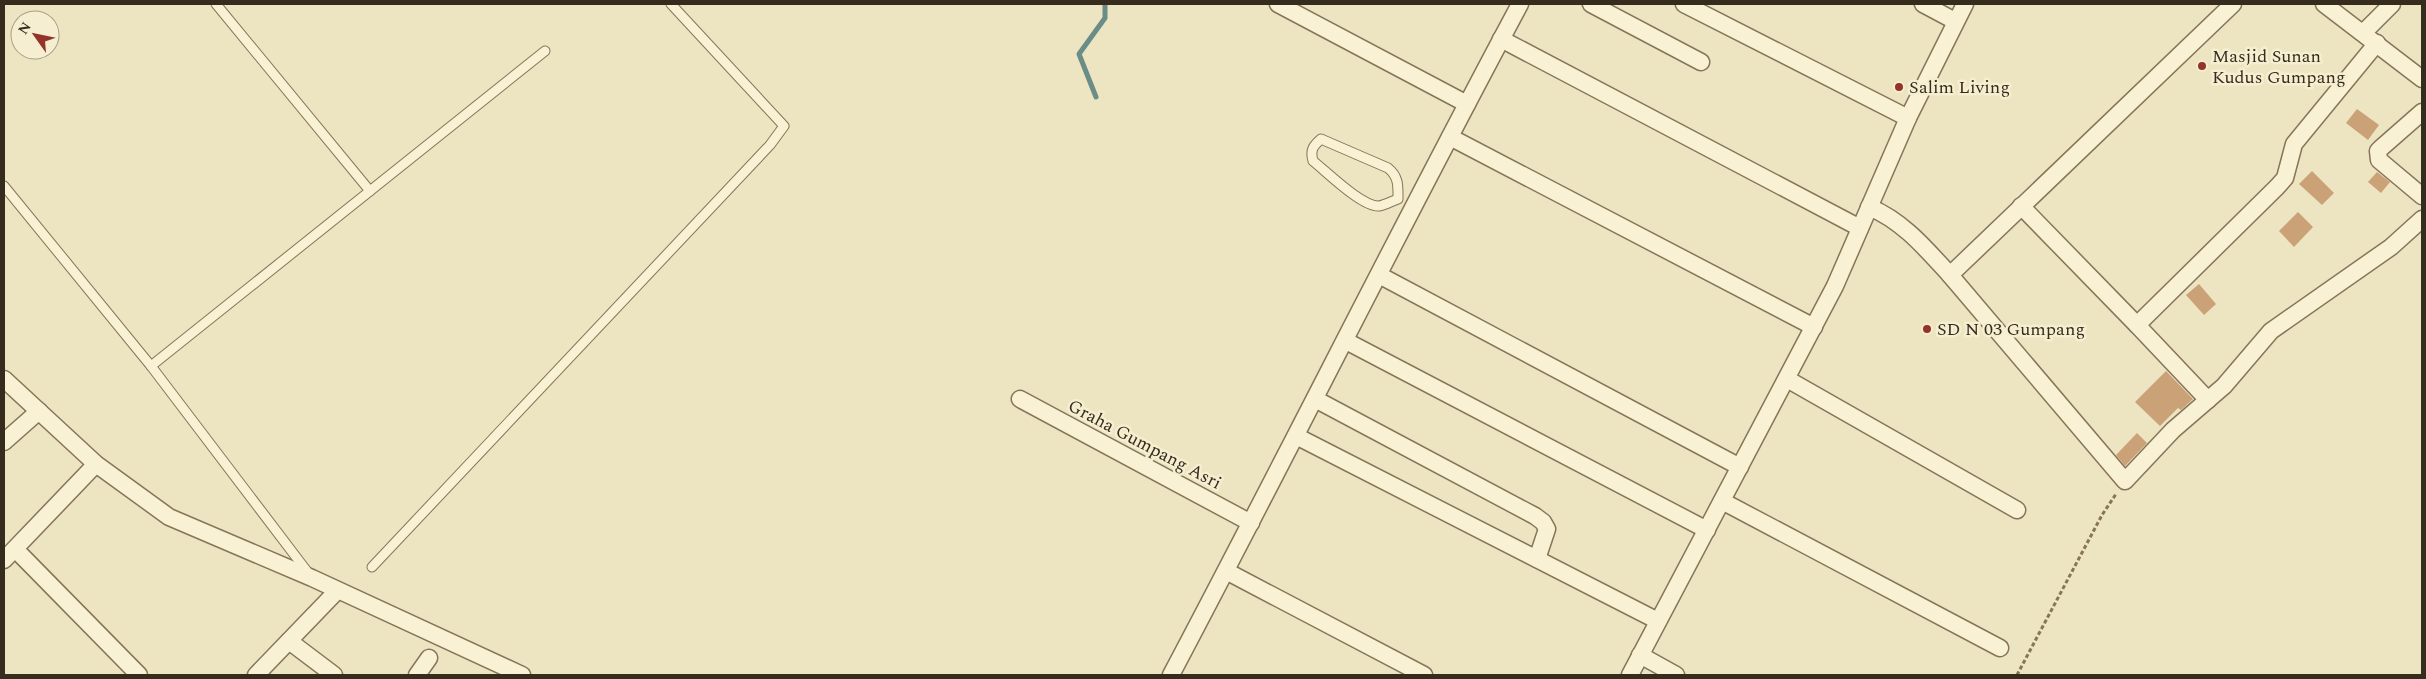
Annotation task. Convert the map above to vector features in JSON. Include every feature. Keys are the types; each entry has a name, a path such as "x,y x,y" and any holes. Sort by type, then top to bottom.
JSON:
{"street":[{"path":"1278,4 1467,104"},
{"path":"1170,675 1251,524 1379,275 1405,204 1450,137 1520,4"},
{"path":"1591,4 1701,62"},
{"path":"1684,4 1908,118"},
{"path":"1923,4 1955,21"},
{"path":"1630,675 1788,379 1835,286 1908,118 1965,4"},
{"path":"1950,275 2232,4"},
{"path":"2324,4 2364,32 2422,78"},
{"path":"2364,32 2392,4"},
{"path":"1501,39 1860,228"},
{"path":"2136,325 2285,178 2294,144 2377,43"},
{"path":"2422,112 2381,148 2378,154 2379,160 2422,196"},
{"path":"1450,137 1814,327"},
{"path":"2022,206 2208,400"},
{"path":"1869,207 1898,223 1916,238 1950,275 2126,481 2173,430 2224,386 2270,331 2391,247 2422,219"},
{"path":"1379,275 1740,467"},
{"path":"1346,341 1707,530"},
{"path":"4,379 96,464 169,517 312,578 522,675"},
{"path":"1788,379 2017,510"},
{"name":"Graha Gumpang Asri","path":"1020,399 1251,524"},
{"path":"1315,399 1536,516 1547,529 1536,559"},
{"path":"4,442 39,411"},
{"path":"1296,436 1658,621"},
{"path":"4,560 96,464"},
{"path":"1722,501 2000,648"},
{"path":"21,555 139,675"},
{"path":"1226,571 1424,675"},
{"path":"256,675 337,590"},
{"path":"289,641 334,675"},
{"path":"1640,655 1676,675"},
{"path":"417,675 429,658"}],"lane":[{"path":"216,4 370,191"},
{"path":"372,567 770,145 784,126 671,4"},
{"path":"151,366 545,51"},
{"path":"1321,139 1388,168 1395,174 1405,204 1379,206 1370,204 1360,198 1314,161 1311,153 1314,145 1321,139"},
{"path":"4,186 151,366 312,578"}],"path":[{"path":"2017,675 2102,514 2126,481"}],"building":[{"path":"2357,109 2379,125 2368,140 2346,123"},
{"path":"2312,171 2334,193 2322,205 2299,184"},
{"path":"2377,172 2390,182 2381,193 2368,182"},
{"path":"2298,212 2313,227 2294,247 2279,231"},
{"path":"2199,284 2216,304 2204,315 2186,295"},
{"path":"2166,371 2193,399 2181,410 2178,408 2160,426 2135,402"},
{"path":"2137,433 2147,443 2125,466 2116,455"}],"waterway":[{"path":"1096,97 1079,54 1105,18 1105,4"}],"place":[{"name":"Masjid Sunan Kudus Gumpang","path":"2202,66"},
{"name":"Salim Living","path":"1899,87"},
{"name":"SD N 03 Gumpang","path":"1927,329"}]}
